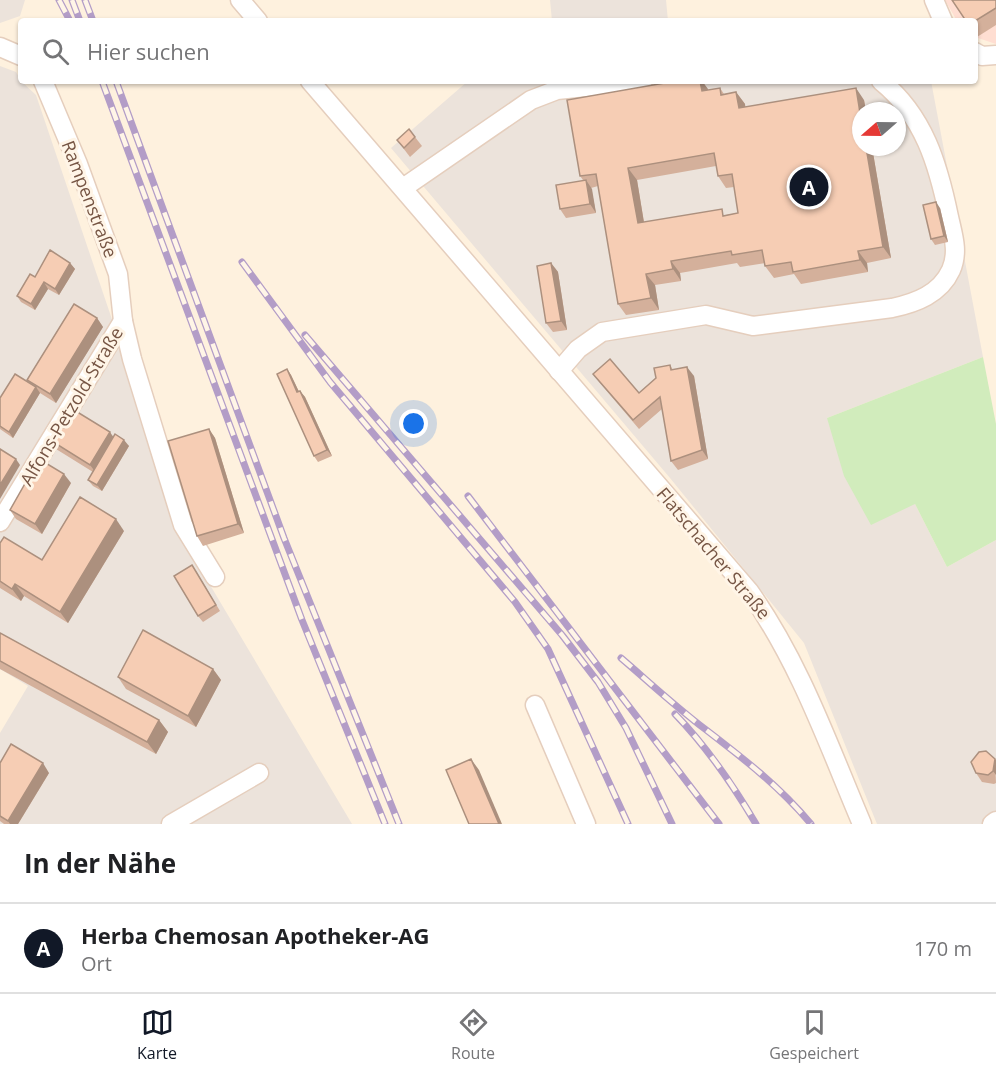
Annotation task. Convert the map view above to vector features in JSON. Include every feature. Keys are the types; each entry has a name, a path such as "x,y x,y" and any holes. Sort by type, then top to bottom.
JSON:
{"street":[{"path":"240,0 255,18"},
{"path":"934,0 942,18"},
{"path":"978,54 982,56 996,55"},
{"name":"Rampenstraße","path":"44,84 78,164 118,274 123,321 132,358 183,525 215,577"},
{"name":"Flatschacher Straße","path":"313,84 749,591 775,628 803,683 862,824"},
{"path":"404,188 531,99 557,90 614,84"},
{"path":"559,371 578,349 602,332 706,315 753,326 892,308 910,304 937,289 951,271 956,251 938,166 919,125 883,84"},
{"name":"Alfons-Petzold-Straße","path":"0,522 123,321"},
{"path":"535,705 586,824"},
{"path":"171,824 259,773"},
{"path":"992,824 996,821"}],"shaded area":[{"path":"0,0 25,0 20,16 0,23"},
{"path":"550,0 666,0 668,18 552,18"},
{"path":"945,0 996,0 996,44 978,38 978,18 955,18"},
{"path":"0,66 16,72 18,84 24,84 36,95 121,346 175,526 352,824 0,824 0,733 28,686 0,669"},
{"path":"465,84 932,84 983,357 827,418 915,504 947,567 996,540 996,824 877,824 804,643 670,478 391,148"}],"green space":[{"path":"983,357 996,424 996,540 947,567 915,504 871,525 844,476 827,418"}],"building":[{"path":"952,0 996,0 996,8 978,19 964,18"},
{"path":"659,84 701,84 702,91 720,88 721,95 736,92 739,108 856,88 858,102 852,102 852,156 868,156 883,247 858,251 860,260 793,272 791,262 765,266 762,250 732,255 731,251 671,261 673,269 646,274 651,298 618,304 596,174 580,176 567,100","holes":["714,153 718,176 732,174 738,213 723,216 722,209 638,223 628,168"]},
{"path":"409,129 415,137 404,148 397,140"},
{"path":"586,180 590,204 560,209 556,185"},
{"path":"936,202 944,236 931,239 923,205"},
{"path":"50,250 70,263 55,289 44,282 31,304 17,296 30,274 35,277"},
{"path":"551,263 561,321 546,323 537,266"},
{"path":"74,304 97,318 50,394 27,380"},
{"path":"610,359 639,393 656,378 654,368 670,365 671,370 687,367 702,450 671,461 660,397 633,420 593,374"},
{"path":"287,369 297,392 300,391 327,450 314,456 277,374"},
{"path":"15,374 36,387 9,432 0,426 0,398"},
{"path":"74,410 110,432 90,465 50,440 59,425 64,428"},
{"path":"209,429 238,524 197,536 168,441"},
{"path":"115,434 124,440 97,485 88,480"},
{"path":"0,449 16,459 0,485"},
{"path":"39,459 64,474 35,524 10,510"},
{"path":"80,497 116,519 60,612 15,584 12,589 0,581 0,543 4,537 42,560"},
{"path":"192,565 216,605 198,616 174,576"},
{"path":"143,630 213,669 188,716 118,677"},
{"path":"0,633 159,720 147,742 0,661"},
{"path":"11,744 43,763 8,821 0,816 0,763"},
{"path":"986,751 995,759 993,771 988,775 976,773 971,762 979,752"},
{"path":"471,759 499,824 469,824 446,770"}],"railway":[{"path":"59,0 68,18"},
{"path":"72,0 79,18"},
{"path":"85,0 92,18"},
{"path":"103,84 302,620 385,824"},
{"path":"117,84 284,538 399,824"},
{"path":"242,262 330,382 515,602 548,649 628,824"},
{"path":"305,335 562,635 598,682 626,728 672,824"},
{"path":"468,496 719,824"},
{"path":"621,658 761,774 811,824"},
{"path":"675,714 719,767 756,824"}],"place":[{"name":"Herba Chemosan Apotheker-AG","path":"809,187"}]}
